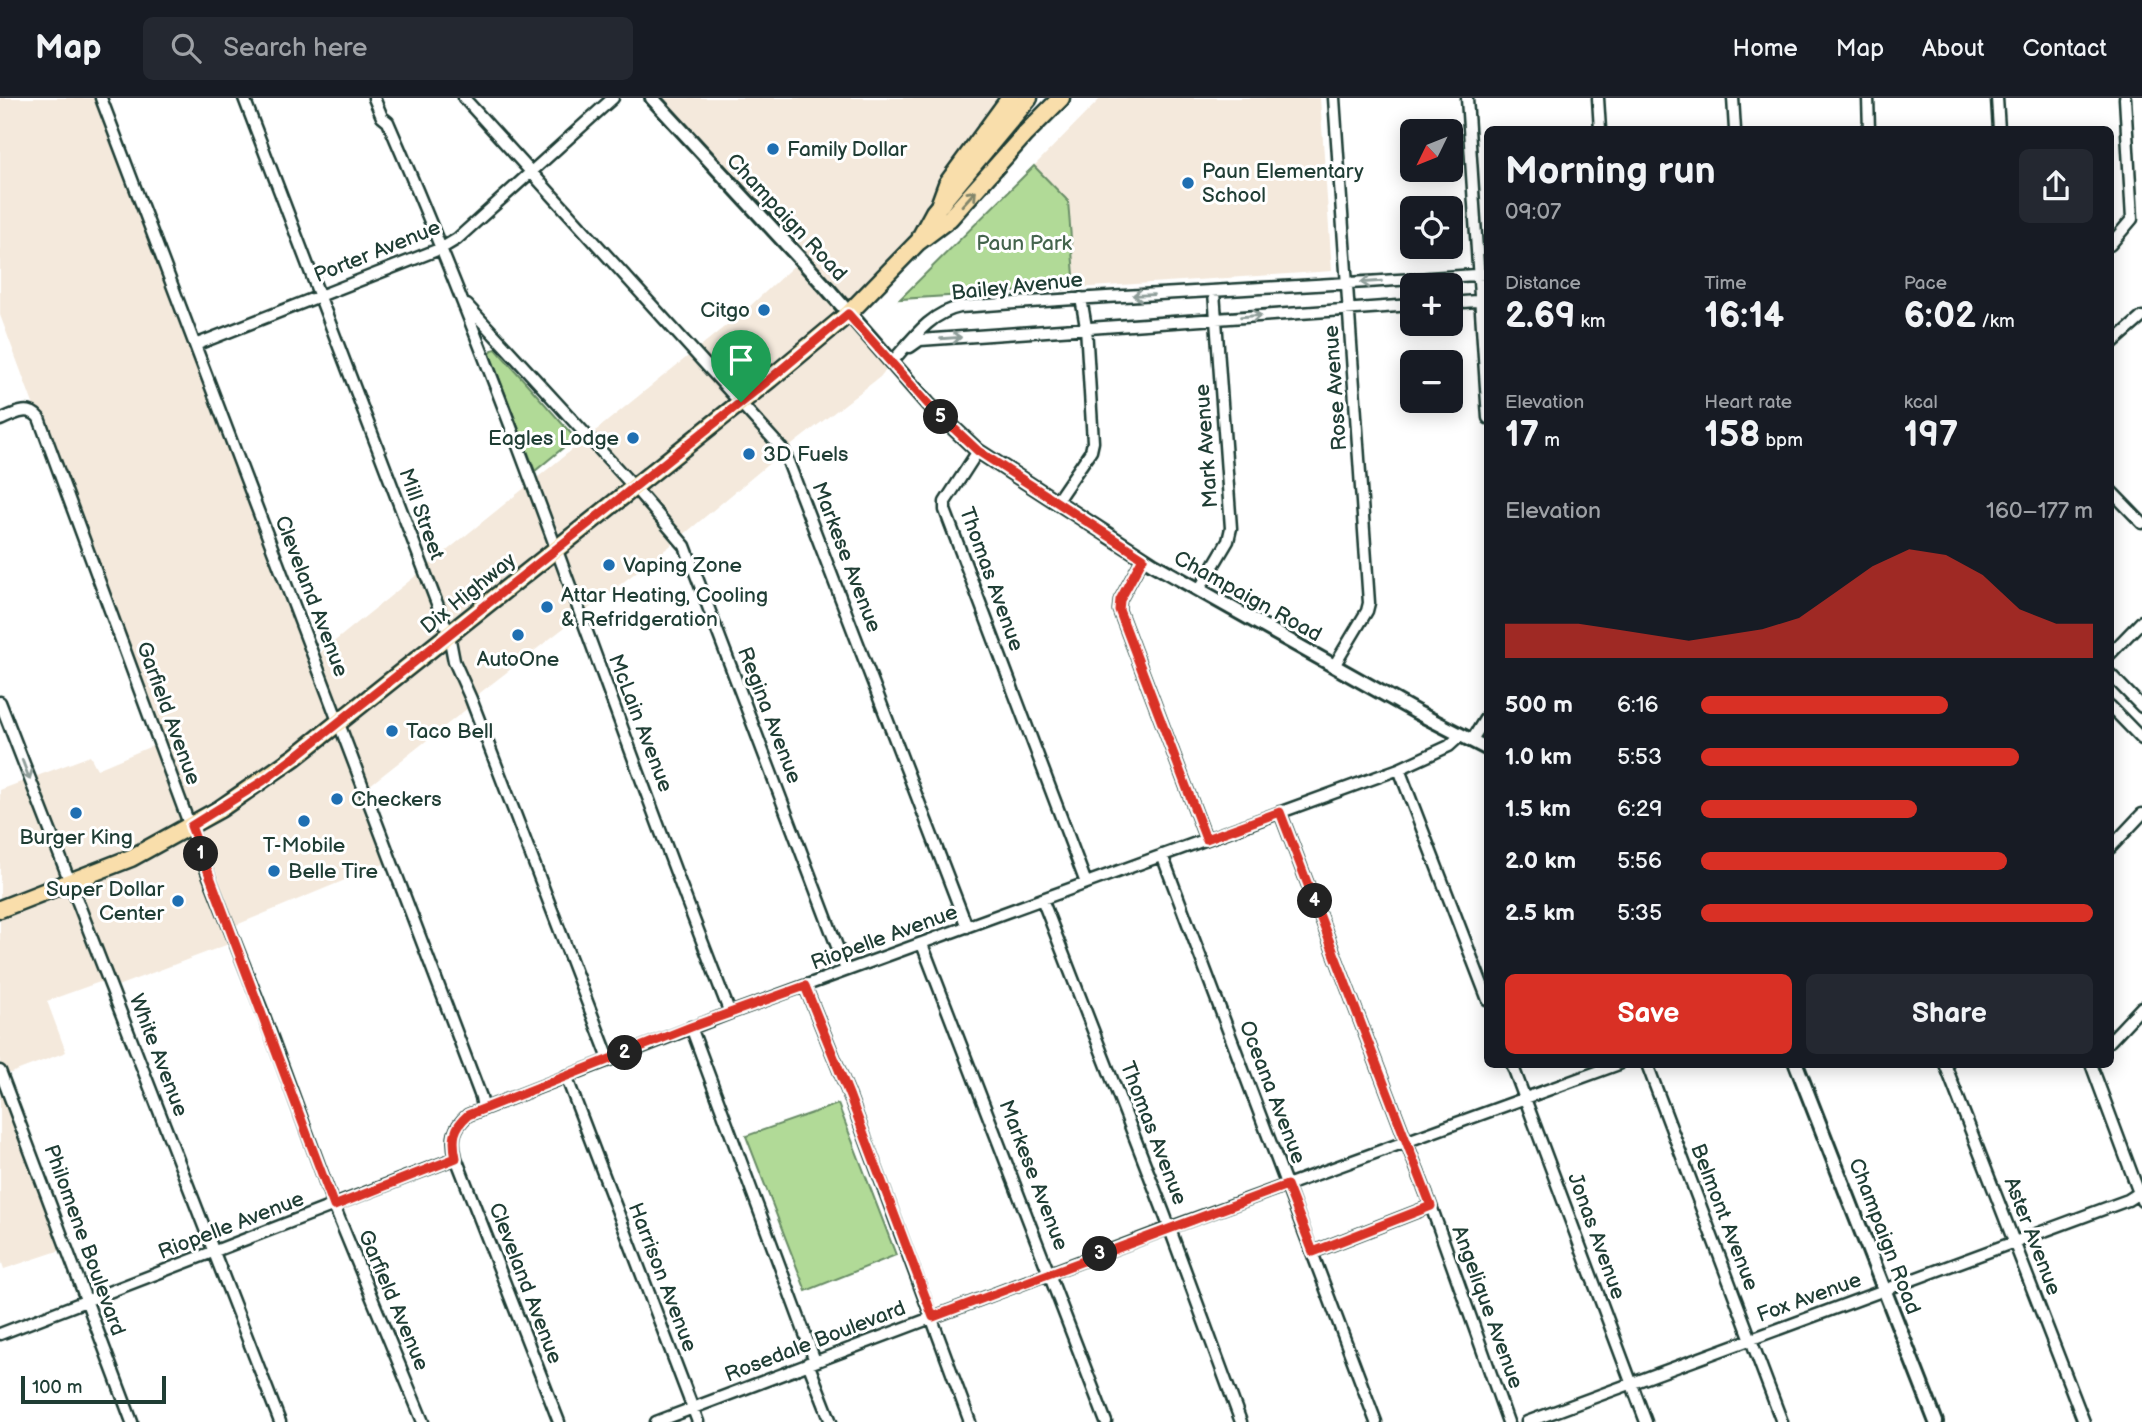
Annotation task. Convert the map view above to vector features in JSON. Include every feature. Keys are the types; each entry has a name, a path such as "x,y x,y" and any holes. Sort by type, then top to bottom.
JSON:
{"highway":[{"path":"941,204 948,184 1011,98"}],"main road":[{"name":"Dix Highway","path":"918,242 941,204 1029,98"},
{"name":"Dix Highway","path":"0,909 131,858 191,826 263,781 848,314 918,242 950,218 1061,98"}],"street":[{"name":"Cleveland Avenue","path":"101,98 340,722 483,1108"},
{"name":"Mill Street","path":"244,98 449,635 454,661 609,1059"},
{"name":"McLain Avenue","path":"374,98 415,180 464,302 730,1013"},
{"name":"Markese Avenue","path":"464,98 784,451 967,927"},
{"name":"Porter Avenue","path":"195,345 442,248 457,239 613,98"},
{"name":"Champaign Road","path":"652,98 826,287 928,404 978,451 1143,558 1484,747"},
{"name":"Rose Avenue","path":"1334,98 1369,603 1367,611 1334,666"},
{"path":"1463,302 1484,301 1467,98"},
{"path":"1598,98 1600,126"},
{"path":"1733,98 1735,126"},
{"path":"1868,98 1870,126"},
{"path":"1997,98 1999,126"},
{"path":"2114,241 2130,224 2132,215 2125,98"},
{"path":"2114,232 2123,232"},
{"name":"Bailey Avenue","path":"891,363 921,329 934,317 949,309 1081,298 1483,274"},
{"name":"Mark Avenue","path":"1199,590 1228,541 1231,528 1214,292"},
{"path":"1056,502 1091,451 1093,442 1086,327 1081,298"},
{"name":"Regina Avenue","path":"464,302 685,546 846,970"},
{"path":"891,363 920,340 1400,306"},
{"path":"2114,342 2142,317"},
{"name":"Garfield Avenue","path":"0,420 24,411 30,411 39,418 334,1206 423,1422"},
{"name":"Thomas Avenue","path":"978,451 945,502 945,510 1086,883"},
{"path":"2114,494 2142,523"},
{"path":"1143,558 1120,600 1119,610 1206,839"},
{"path":"2114,650 2142,621"},
{"path":"2114,678 2142,707"},
{"name":"White Avenue","path":"0,702 281,1422"},
{"path":"2114,710 2142,739"},
{"path":"1466,738 1484,718"},
{"name":"Riopelle Avenue","path":"0,1334 456,1158 453,1139 457,1125 468,1115 483,1108 691,1027 1399,769 1466,738"},
{"path":"1399,769 1484,990"},
{"name":"Angelique Avenue","path":"1280,812 1431,1206 1508,1422"},
{"path":"2114,844 2142,814"},
{"name":"Oceana Avenue","path":"1162,855 1376,1422"},
{"name":"Thomas Avenue","path":"1042,899 1241,1422"},
{"name":"Markese Avenue","path":"922,944 1106,1422"},
{"path":"805,986 850,1097 970,1422"},
{"path":"2114,1037 2142,1007"},
{"path":"691,1027 812,1362 831,1422"},
{"name":"Jonas Avenue","path":"1514,1068 1646,1422"},
{"name":"Rosedale Boulevard","path":"656,1422 1169,1228 1608,1068"},
{"name":"Belmont Avenue","path":"1649,1068 1782,1422"},
{"name":"Champaign Road","path":"1798,1068 1936,1422"},
{"name":"Aster Avenue","path":"1947,1068 2084,1422"},
{"path":"2093,1068 2141,1195"},
{"name":"Philomene Boulevard","path":"0,1071 132,1422"},
{"name":"Harrison Avenue","path":"566,1076 698,1422"},
{"name":"Cleveland Avenue","path":"456,1158 559,1422"},
{"name":"Fox Avenue","path":"1527,1422 2141,1195"},
{"path":"1313,1252 1431,1206"}],"shaded area":[{"path":"0,98 101,98 315,657 749,307 800,260 652,98 1003,98 941,203 848,314 891,363 880,377 784,451 670,546 472,699 473,704 365,789 391,861 229,928 234,942 112,988 108,979 47,1001 66,1052 3,1076 67,1248 4,1269 0,1257 0,790 90,756 97,769 159,743 0,315"},
{"name":"Paun Elementary School","path":"1101,98 1320,98 1332,271 1075,288 1068,201 1034,166"}],"green space":[{"name":"Paun Park","path":"1034,166 1068,201 1075,288 900,299"},
{"path":"496,349 575,438 535,471 490,354"},
{"path":"838,1104 896,1255 806,1291 746,1136"}],"place":[{"name":"Family Dollar","path":"773,149"},
{"name":"Paun Elementary School","path":"1188,183"},
{"name":"Citgo","path":"764,310"},
{"name":"Eagles Lodge","path":"633,438"},
{"name":"3D Fuels","path":"749,454"},
{"name":"Vaping Zone","path":"609,565"},
{"name":"Attar Heating, Cooling & Refridgeration","path":"547,607"},
{"name":"AutoOne","path":"518,635"},
{"name":"Taco Bell","path":"392,731"},
{"name":"Checkers","path":"337,799"},
{"name":"Burger King","path":"76,813"},
{"name":"T-Mobile","path":"304,821"},
{"name":"Belle Tire","path":"274,871"},
{"name":"Super Dollar Center","path":"178,901"}],"route":[{"path":"848,314 928,404 968,443 1143,558 1120,600 1119,610 1206,839 1280,812 1431,1206 1313,1252 1287,1185 933,1317 805,986 691,1027 468,1115 457,1125 454,1133 453,1147 456,1158 334,1206 191,826 263,781 295,757 741,402 848,314"}]}
